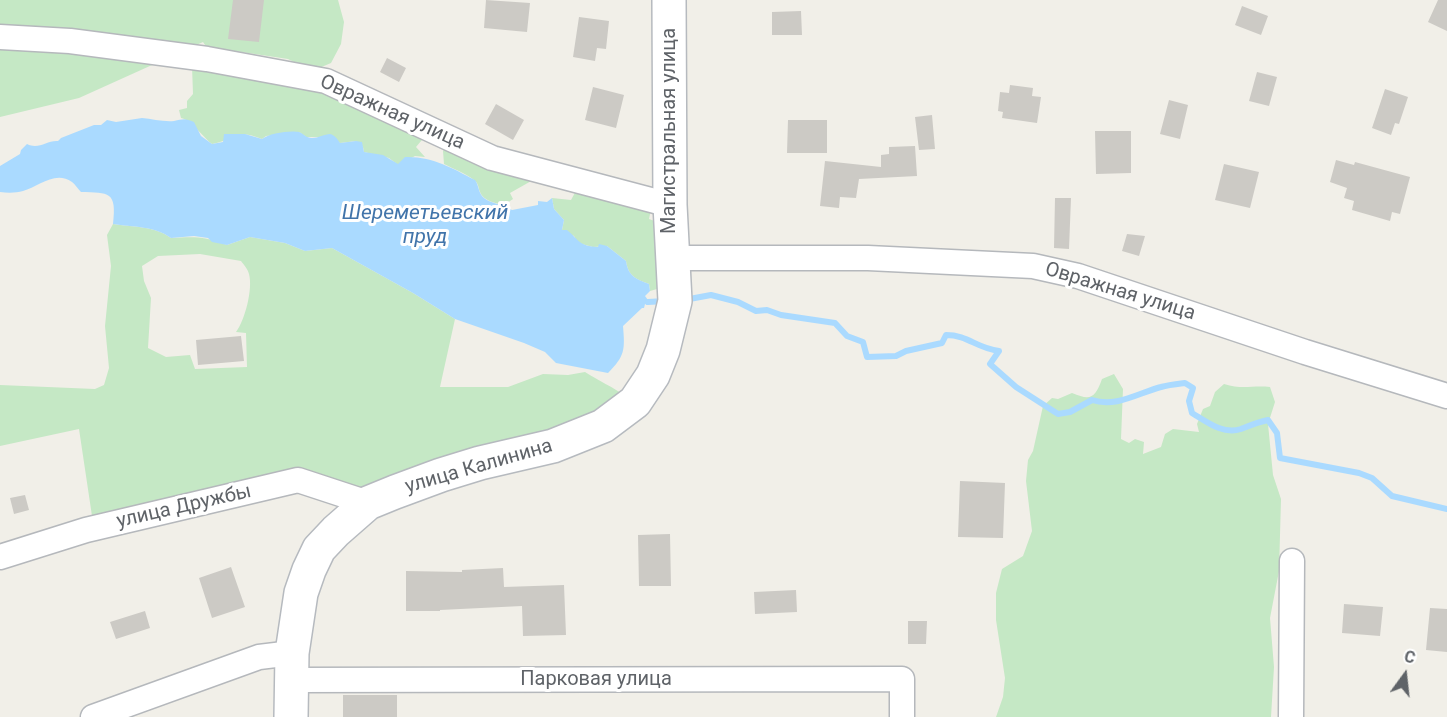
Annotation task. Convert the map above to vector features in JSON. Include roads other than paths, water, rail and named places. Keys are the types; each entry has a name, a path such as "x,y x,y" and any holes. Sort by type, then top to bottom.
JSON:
{"street":[{"name":"Магистральная улица","path":"669,0 672,259"},
{"name":"Овражная улица","path":"0,37 70,41 207,59 326,81 492,158 670,205"},
{"name":"Овражная улица","path":"672,259 868,258 1033,266 1078,276 1305,352 1447,396"},
{"name":"улица Калинина","path":"291,717 291,666 301,593 319,549 368,503 441,475 553,446 603,426 635,402 653,375 672,316 675,302 672,259"},
{"name":"улица Дружбы","path":"0,557 86,530 298,480 368,503"},
{"path":"1291,717 1292,561"},
{"name":"Парковая улица","path":"93,717 259,657 291,666 902,680 902,717"}],"water":[{"name":"Шереметьевский пруд","path":"142,118 166,121 184,119 194,122 201,136 212,144 223,142 224,134 245,134 262,139 270,135 295,131 312,138 330,134 335,136 340,143 362,142 364,152 383,155 398,164 405,157 415,157 442,164 475,180 481,194 487,200 512,210 538,205 538,201 547,202 552,198 554,209 564,220 562,230 567,230 587,245 607,246 626,261 633,276 649,284 650,291 645,296 648,300 647,305 645,304 644,308 623,326 623,352 608,373 556,363 545,352 455,319 332,248 305,251 285,243 250,237 227,245 212,242 208,238 194,236 171,238 151,229 113,224 114,205 109,196 81,192 66,179 47,180 20,192 0,192 0,166 20,154 27,144 35,146 58,141 94,125 101,125 107,120 116,122"}],"waterway":[{"path":"684,300 711,295 738,302 756,311 767,310 781,315 835,323 847,336 863,342 867,357 896,356 906,351 942,343 946,335 960,337 999,351 990,364 1016,387 1058,414 1070,412 1092,400 1118,401 1161,387 1185,383 1193,388 1189,401 1192,413 1215,427 1234,430 1268,420 1277,433 1280,458 1359,473 1372,478 1392,496 1447,509"},
{"path":"648,302 665,301"}]}
